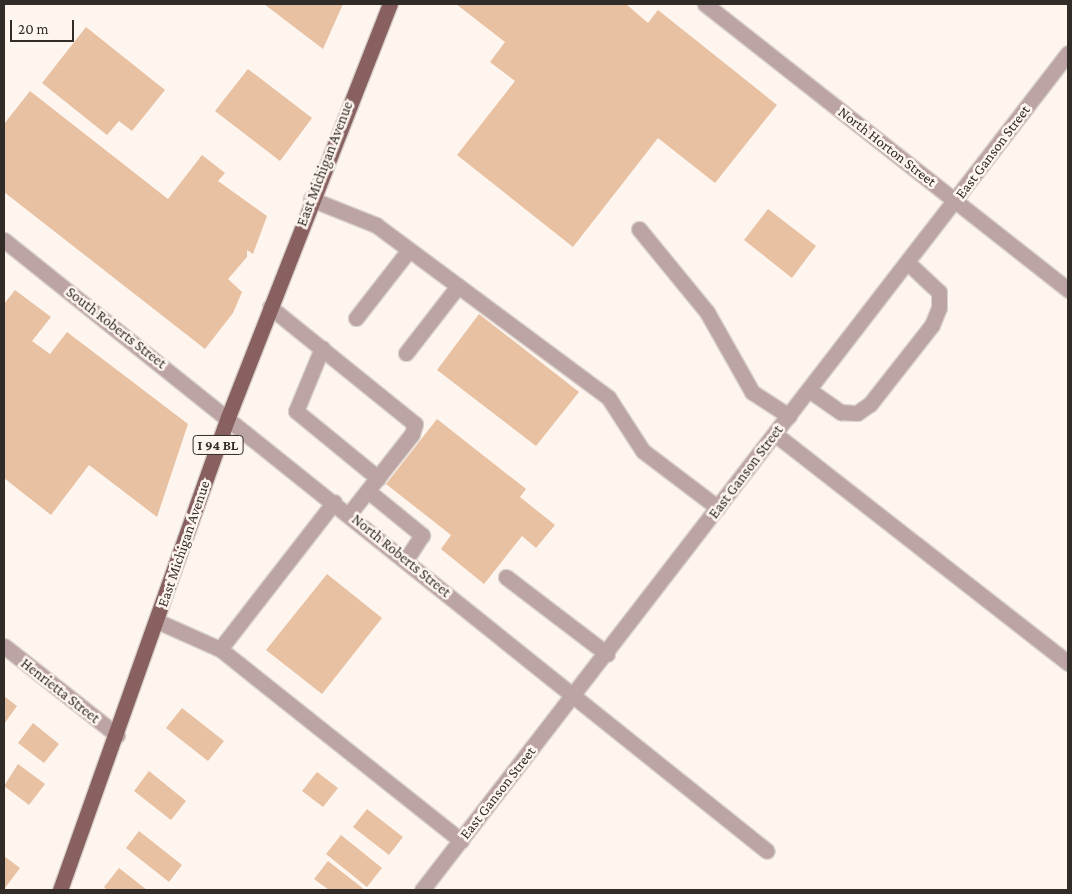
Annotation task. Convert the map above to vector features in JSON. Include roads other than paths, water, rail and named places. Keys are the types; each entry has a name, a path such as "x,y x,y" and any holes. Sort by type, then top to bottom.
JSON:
{"main road":[{"name":"East Michigan Avenue","path":"60,890 117,735 228,417 311,200 390,4"}],"street":[{"name":"North Horton Street","path":"706,4 1068,290"},
{"name":"East Ganson Street","path":"422,890 607,654 1068,53"},
{"path":"311,200 376,225 608,397 643,451 718,508"},
{"path":"639,229 707,312 752,392 789,416"},
{"name":"South Roberts Street","path":"4,240 228,417"},
{"path":"356,318 410,250"},
{"path":"809,390 841,412 857,413 870,404 932,325 939,308 939,292 908,263"},
{"path":"406,353 458,286"},
{"path":"270,307 415,424 412,434 349,514"},
{"path":"322,348 296,411 378,478"},
{"name":"North Roberts Street","path":"228,417 767,851"},
{"path":"775,434 1068,663"},
{"path":"368,490 422,535 406,560"},
{"path":"220,649 334,502"},
{"path":"506,577 607,654"},
{"path":"157,621 220,649 461,841"},
{"name":"Henrietta Street","path":"4,646 117,735"}]}
